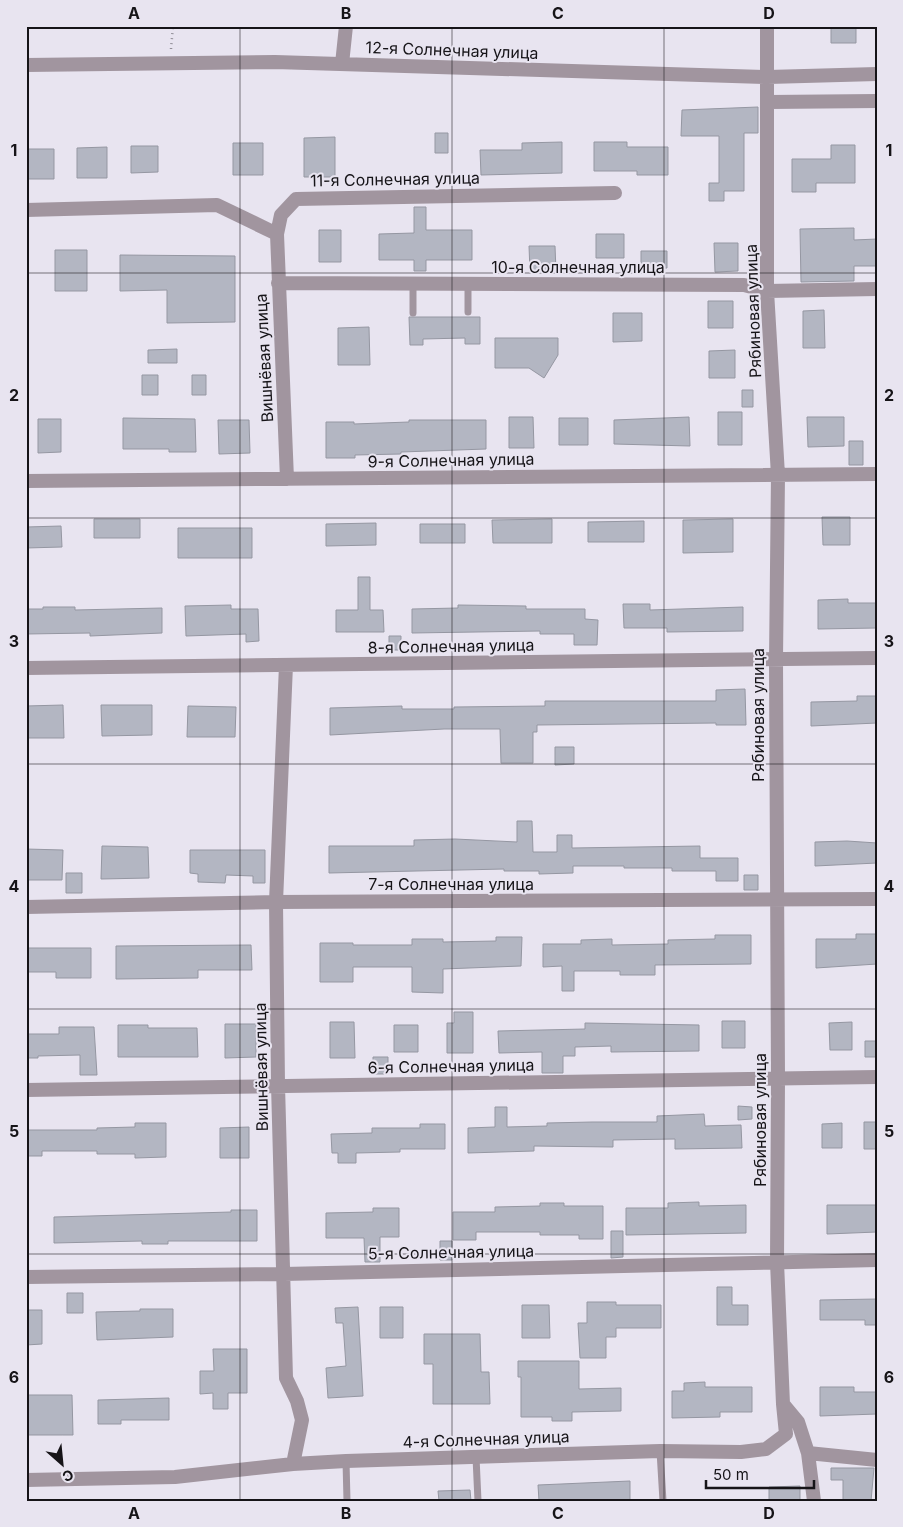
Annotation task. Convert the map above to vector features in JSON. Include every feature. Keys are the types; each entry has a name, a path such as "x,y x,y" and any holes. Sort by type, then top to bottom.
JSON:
{"street":[{"path":"342,64 346,26"},
{"name":"Рябиновая улица","path":"767,26 769,102 767,291 778,475 776,660 777,1262 783,1404"},
{"name":"12-я Солнечная улица","path":"26,65 275,62 768,77 877,74"},
{"path":"769,102 877,101"},
{"name":"11-я Солнечная улица","path":"278,234 281,215 296,199 615,193"},
{"path":"26,210 217,204 278,234"},
{"name":"Вишнёвая улица","path":"278,234 278,283 287,479"},
{"name":"10-я Солнечная улица","path":"278,283 744,285 767,291 877,289"},
{"name":"9-я Солнечная улица","path":"26,481 877,474"},
{"name":"8-я Солнечная улица","path":"26,668 877,658"},
{"name":"Вишнёвая улица","path":"286,666 276,902 278,1085 286,1378 296,1400 302,1420 293,1464"},
{"name":"7-я Солнечная улица","path":"26,906 276,902 877,899"},
{"name":"6-я Солнечная улица","path":"26,1090 877,1077"},
{"name":"5-я Солнечная улица","path":"26,1277 284,1274 877,1260"},
{"path":"783,1404 798,1422 808,1454 814,1501"},
{"name":"4-я Солнечная улица","path":"26,1480 175,1476 293,1464 346,1461 660,1451 742,1452 766,1448 786,1434 783,1404"},
{"path":"808,1454 877,1460"}],"lane":[{"path":"413,284 414,313"},
{"path":"468,284 468,312"},
{"path":"660,1451 662,1501"},
{"path":"476,1457 478,1501"},
{"path":"346,1461 347,1501"}],"path":[{"path":"170,63 173,26"}],"building":[{"path":"831,26 856,27 856,43 831,43"},
{"path":"758,107 758,133 744,133 744,191 724,191 724,201 709,201 709,183 719,183 719,136 681,136 682,110"},
{"path":"435,133 448,133 448,153 435,153"},
{"path":"335,137 335,177 304,177 304,138"},
{"path":"562,142 562,173 481,175 480,150 522,150 522,143"},
{"path":"594,142 627,142 627,147 668,147 668,175 637,175 637,171 594,171"},
{"path":"233,143 263,143 263,175 233,175"},
{"path":"831,145 855,145 855,183 816,183 816,192 792,192 792,159 831,159"},
{"path":"131,146 158,146 158,172 131,173"},
{"path":"107,147 107,178 77,178 77,148"},
{"path":"26,149 54,149 54,179 26,179"},
{"path":"414,207 426,207 426,230 472,230 472,260 426,260 426,271 414,271 414,260 379,260 379,234 414,233"},
{"path":"854,228 854,240 877,239 877,266 854,266 854,281 801,282 800,229"},
{"path":"319,230 341,230 341,262 319,262"},
{"path":"596,234 624,234 624,258 596,258"},
{"path":"714,243 738,243 738,271 715,272"},
{"path":"529,246 555,246 556,271 530,271"},
{"path":"55,250 87,250 87,291 55,291"},
{"path":"641,251 667,251 667,268 641,269"},
{"path":"120,255 235,256 235,322 167,323 167,290 120,291"},
{"path":"708,301 733,301 733,328 708,328"},
{"path":"824,310 825,348 803,348 803,311"},
{"path":"613,313 642,313 642,341 613,342"},
{"path":"409,317 480,317 480,344 465,344 465,338 423,339 423,345 410,345"},
{"path":"369,327 370,365 338,365 338,328"},
{"path":"495,338 558,338 558,355 544,378 529,368 495,368"},
{"path":"177,349 177,363 148,363 148,350"},
{"path":"735,350 735,378 709,378 709,351"},
{"path":"142,375 158,375 158,395 142,395"},
{"path":"192,375 206,375 206,395 192,395"},
{"path":"742,390 753,390 753,407 742,407"},
{"path":"718,412 742,412 742,445 718,445"},
{"path":"509,417 533,417 534,448 509,448"},
{"path":"689,417 690,446 614,444 614,420"},
{"path":"807,417 844,417 844,446 808,447"},
{"path":"123,418 195,419 196,452 169,452 169,449 123,449"},
{"path":"559,418 588,418 588,445 559,445"},
{"path":"38,419 61,419 61,452 38,453"},
{"path":"218,420 249,420 250,453 219,454"},
{"path":"409,420 486,420 486,449 401,452 401,454 355,455 355,458 326,458 326,422 354,422 354,424 409,422"},
{"path":"849,441 863,441 863,465 849,465"},
{"path":"822,517 850,517 850,545 823,545"},
{"path":"94,519 140,519 140,538 94,538"},
{"path":"552,519 552,543 493,543 492,520"},
{"path":"733,519 733,552 683,553 683,520"},
{"path":"644,521 644,542 588,542 588,522"},
{"path":"376,523 376,545 326,546 326,524"},
{"path":"420,524 465,524 465,543 420,543"},
{"path":"61,526 62,547 26,548 26,527"},
{"path":"178,528 252,528 252,558 178,558"},
{"path":"358,577 370,577 370,610 383,610 384,632 336,632 336,610 358,610"},
{"path":"848,599 848,603 877,603 877,628 818,629 818,600"},
{"path":"623,604 650,604 650,610 743,607 743,631 667,632 667,628 624,628"},
{"path":"231,605 231,609 258,609 259,641 246,642 246,634 186,636 185,606"},
{"path":"458,605 526,606 526,609 585,609 585,619 598,620 597,645 574,645 574,634 540,634 540,631 412,633 412,609 458,608"},
{"path":"43,607 75,607 75,610 162,608 162,633 90,636 90,633 26,634 26,609 43,609"},
{"path":"389,636 401,636 401,650 389,650"},
{"path":"745,689 746,725 716,725 716,723 537,725 537,732 533,732 533,763 501,763 500,729 444,729 330,735 330,708 402,706 402,709 454,709 454,707 545,706 545,701 716,701 716,690"},
{"path":"857,696 877,696 877,723 811,726 811,702 857,701"},
{"path":"63,705 64,738 26,738 26,706"},
{"path":"101,705 152,705 152,735 102,736"},
{"path":"188,706 236,707 235,737 187,737"},
{"path":"555,747 574,747 574,764 555,765"},
{"path":"517,821 532,821 533,852 557,852 557,835 572,835 572,848 700,846 700,858 738,858 738,881 716,881 716,871 672,871 672,868 624,868 624,866 573,866 573,873 539,874 539,871 504,871 504,869 329,873 329,846 414,846 414,840 455,839 517,842"},
{"path":"847,841 877,843 877,863 815,866 815,842"},
{"path":"102,846 148,847 149,878 101,879"},
{"path":"26,849 63,850 62,880 26,880"},
{"path":"190,850 265,850 265,883 253,883 253,876 226,875 225,883 198,882 198,874 190,873"},
{"path":"66,873 82,873 82,893 66,893"},
{"path":"744,875 758,875 758,890 744,890"},
{"path":"856,934 877,934 877,964 816,968 816,939 856,939"},
{"path":"715,935 751,935 751,964 655,965 655,975 620,975 620,971 574,971 574,991 562,991 562,966 543,967 543,944 581,944 581,940 612,939 612,945 668,944 668,940 715,939"},
{"path":"496,937 522,937 521,966 443,969 443,993 412,992 412,967 353,967 353,982 320,982 320,943 412,945 412,939 443,939 443,942 496,941"},
{"path":"251,945 252,970 198,970 198,978 116,979 116,946"},
{"path":"26,948 91,948 91,978 56,978 56,972 26,972"},
{"path":"454,1012 473,1012 473,1053 447,1053 447,1023 454,1023"},
{"path":"722,1021 745,1021 745,1048 722,1048"},
{"path":"330,1022 354,1022 355,1058 330,1058"},
{"path":"852,1022 852,1050 830,1050 829,1023"},
{"path":"585,1023 699,1025 699,1051 611,1052 611,1046 575,1047 575,1056 563,1056 563,1073 542,1073 542,1052 499,1053 498,1031 585,1029"},
{"path":"225,1024 256,1024 256,1057 225,1058"},
{"path":"118,1025 148,1025 148,1028 197,1028 198,1057 118,1057"},
{"path":"394,1025 418,1025 418,1052 394,1052"},
{"path":"59,1027 94,1027 97,1075 80,1075 80,1055 26,1058 26,1034 59,1034"},
{"path":"865,1041 877,1041 877,1057 865,1057"},
{"path":"373,1057 388,1057 388,1074 373,1074"},
{"path":"738,1106 752,1107 752,1119 738,1120"},
{"path":"495,1107 507,1107 507,1127 547,1126 547,1123 657,1122 657,1116 704,1114 705,1126 741,1125 742,1148 675,1149 675,1139 613,1140 613,1147 534,1146 534,1151 468,1153 468,1128 495,1127"},
{"path":"864,1122 877,1122 877,1149 864,1149"},
{"path":"135,1123 166,1123 166,1157 135,1158 135,1154 97,1154 97,1151 42,1151 42,1156 26,1156 26,1130 97,1130 97,1128 135,1127"},
{"path":"842,1123 842,1148 822,1148 822,1124"},
{"path":"420,1124 445,1124 445,1149 400,1149 400,1152 356,1153 356,1163 338,1163 338,1153 332,1153 331,1134 372,1133 372,1128 420,1128"},
{"path":"249,1127 249,1158 220,1158 220,1128"},
{"path":"699,1202 699,1206 746,1205 746,1233 626,1235 626,1208 668,1208 668,1203"},
{"path":"540,1203 564,1203 564,1206 603,1206 603,1239 579,1239 579,1235 540,1235 540,1232 476,1232 476,1240 453,1240 453,1212 495,1212 495,1207 540,1206"},
{"path":"827,1205 877,1205 877,1232 827,1234"},
{"path":"373,1208 399,1208 399,1237 380,1237 380,1262 365,1262 364,1238 326,1238 326,1213 373,1212"},
{"path":"231,1210 257,1210 257,1241 168,1241 168,1244 142,1244 142,1241 54,1243 54,1217 231,1212"},
{"path":"611,1231 623,1231 623,1257 611,1258"},
{"path":"440,1241 452,1241 452,1260 440,1260"},
{"path":"717,1287 732,1287 732,1305 748,1305 748,1325 717,1325"},
{"path":"67,1293 83,1293 83,1313 67,1313"},
{"path":"877,1299 877,1325 865,1325 865,1320 820,1320 820,1300"},
{"path":"587,1302 616,1302 616,1305 661,1305 661,1328 616,1328 616,1337 606,1337 606,1358 580,1358 578,1323 587,1323"},
{"path":"522,1305 549,1305 550,1338 522,1338"},
{"path":"358,1307 363,1396 328,1398 326,1368 346,1366 343,1323 336,1323 335,1308"},
{"path":"380,1307 403,1307 403,1338 380,1338"},
{"path":"140,1309 173,1309 173,1337 97,1340 96,1312 140,1311"},
{"path":"26,1310 42,1310 42,1344 26,1345"},
{"path":"424,1334 480,1334 481,1372 489,1372 490,1404 433,1404 433,1364 424,1364"},
{"path":"213,1349 247,1349 247,1393 228,1393 228,1409 213,1409 213,1393 200,1394 200,1371 214,1371"},
{"path":"518,1361 579,1361 579,1389 621,1388 621,1411 572,1412 572,1421 552,1421 552,1417 521,1417 521,1377 518,1377"},
{"path":"705,1382 705,1387 752,1387 752,1412 720,1412 720,1417 672,1418 672,1391 684,1391 684,1383"},
{"path":"820,1387 854,1387 854,1392 877,1392 877,1414 820,1416"},
{"path":"26,1395 72,1395 73,1435 26,1435"},
{"path":"169,1398 169,1420 121,1420 121,1424 98,1424 98,1400"},
{"path":"831,1468 874,1468 871,1501 843,1501 843,1480 831,1480"},
{"path":"630,1481 630,1501 539,1501 538,1485"},
{"path":"800,1486 800,1501 769,1501 769,1487"},
{"path":"470,1490 471,1501 439,1501 438,1491"}]}
